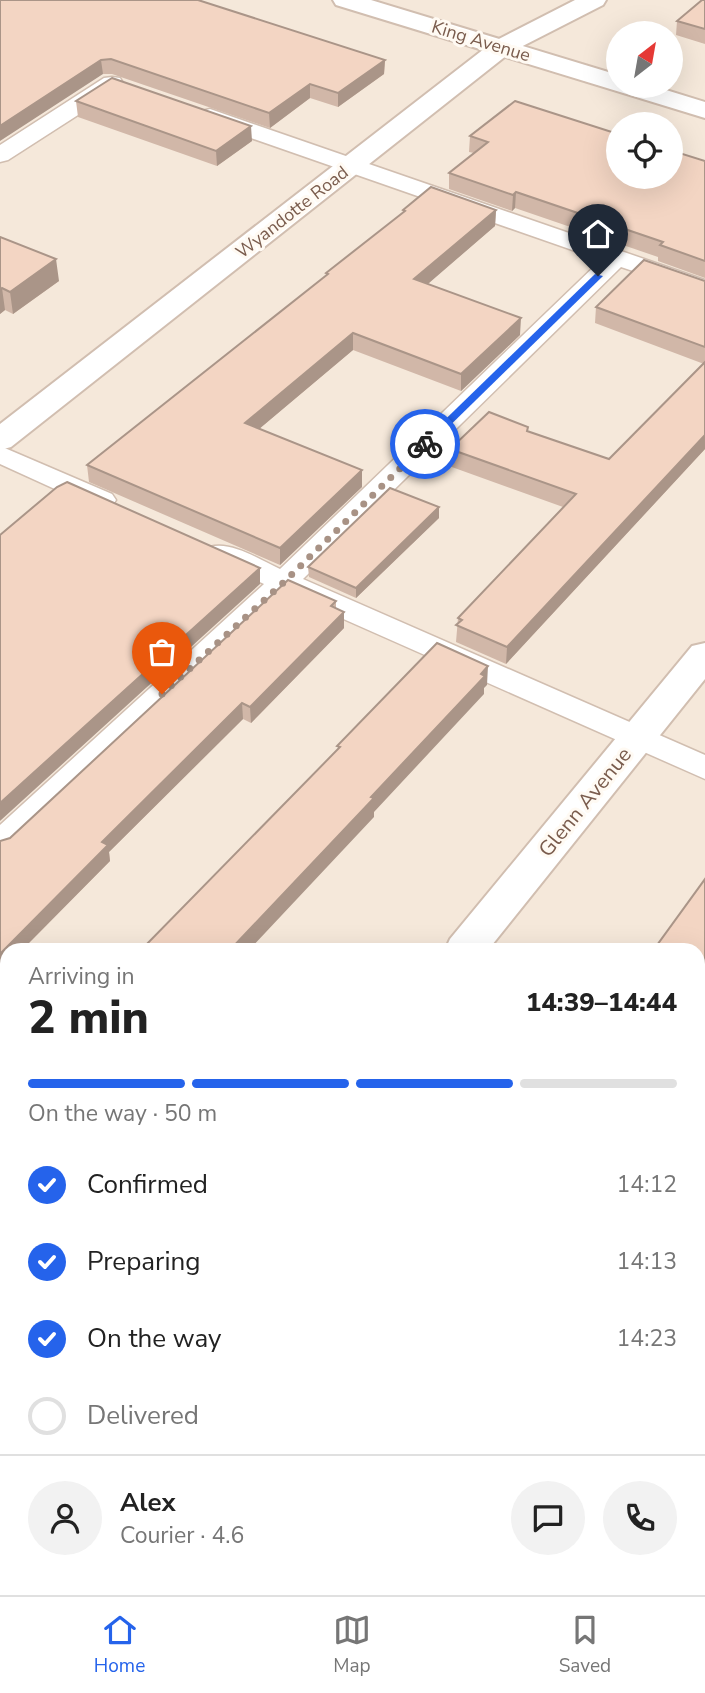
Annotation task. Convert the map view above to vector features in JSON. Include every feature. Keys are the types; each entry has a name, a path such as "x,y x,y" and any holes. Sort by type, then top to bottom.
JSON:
{"street":[{"name":"King Avenue","path":"345,0 606,79"},
{"name":"Wyandotte Road","path":"0,440 502,47 594,0"},
{"path":"666,98 705,110"},
{"name":"Glenn Avenue","path":"471,943 705,654"}],"lane":[{"path":"0,155 111,82 138,91"},
{"path":"190,109 705,288"},
{"path":"0,844 284,582 618,257"},
{"path":"0,454 120,509"},
{"path":"196,542 705,768"}],"shaded area":[{"path":"0,0 705,0 705,943 0,943"}],"building":[{"path":"0,0 198,0 385,60 338,93 310,84 269,113 111,59 101,60 0,126"},
{"path":"702,0 705,0 705,29 677,21"},
{"path":"112,78 251,126 216,151 76,101"},
{"path":"515,101 606,130 606,189 683,189 683,154 705,161 705,261 660,245 663,242 516,192 513,195 449,173 488,142 470,136"},
{"path":"431,187 496,210 414,279 521,318 461,374 353,333 245,423 362,470 280,548 87,465 328,274 326,273"},
{"path":"0,237 56,259 10,292 2,288 0,290"},
{"path":"644,260 705,281 705,347 596,307"},
{"path":"705,362 705,435 507,647 456,625 462,620 458,618 576,494 450,449 489,412 528,427 527,431 609,459"},
{"path":"67,482 260,568 0,803 0,535 57,487"},
{"path":"390,488 439,507 356,588 308,567"},
{"path":"288,580 336,601 331,606 344,612 250,707 242,703 102,842 108,845 11,943 0,943 0,841 10,838"},
{"path":"437,643 488,666 481,674 485,676 237,943 148,943 340,747 337,746"},
{"path":"705,879 705,943 659,943"}],"way so far":[{"path":"162,694 284,582 425,444"}],"route":[{"path":"425,444 598,276"}]}
